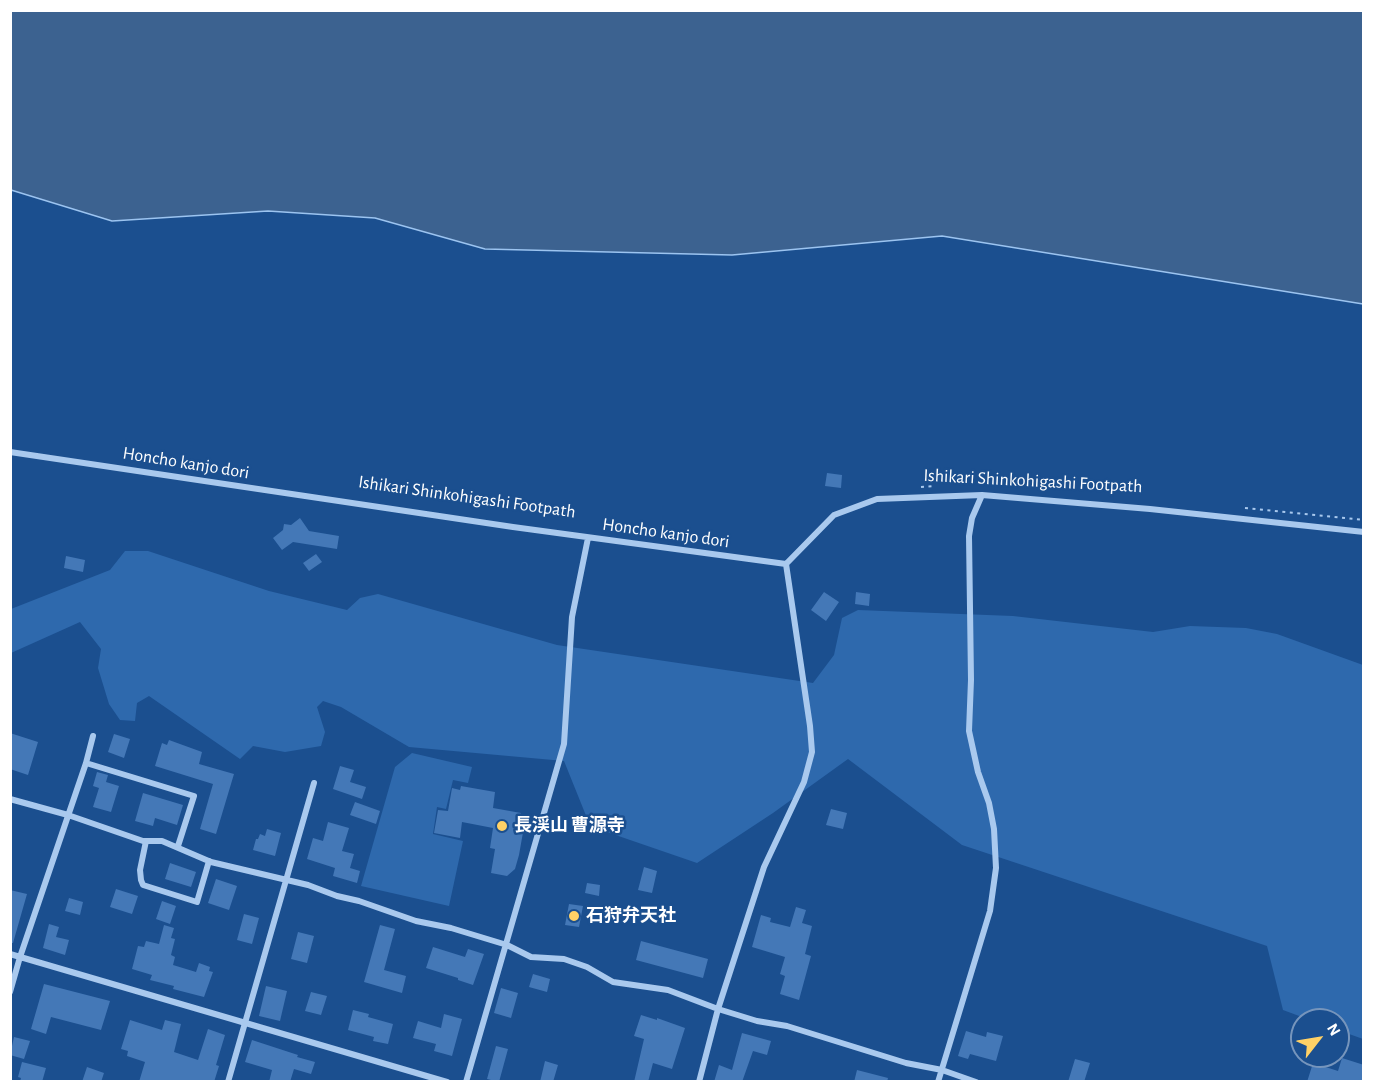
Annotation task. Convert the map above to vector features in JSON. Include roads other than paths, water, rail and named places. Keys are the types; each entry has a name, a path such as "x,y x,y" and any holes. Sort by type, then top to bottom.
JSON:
{"street":[{"name":"Honcho kanjo dori","path":"10,452 588,538 786,564"},
{"path":"699,1082 718,1009 764,867 804,782 812,752 786,564 834,515 877,499 982,495 1150,509 1364,532"},
{"path":"938,1082 990,911 996,868 994,829 989,803 978,772 969,731 971,680 969,536 972,518 982,495"},
{"path":"466,1082 564,744 572,617 588,538"},
{"path":"10,992 93,736"},
{"path":"86,763 194,796 178,846"},
{"path":"228,1082 314,783"},
{"path":"10,799 68,815 146,841 162,841 209,861 285,879 416,921 469,933 507,945 531,957 564,959 587,967 613,981 668,990 757,1021 797,1029 906,1063 942,1070 976,1082"},
{"path":"146,841 140,870 143,885 196,902 209,861"},
{"path":"10,954 447,1082"}],"place":[{"name":"長渓山 曹源寺","path":"502,826"},
{"name":"石狩弁天社","path":"574,916"}]}
